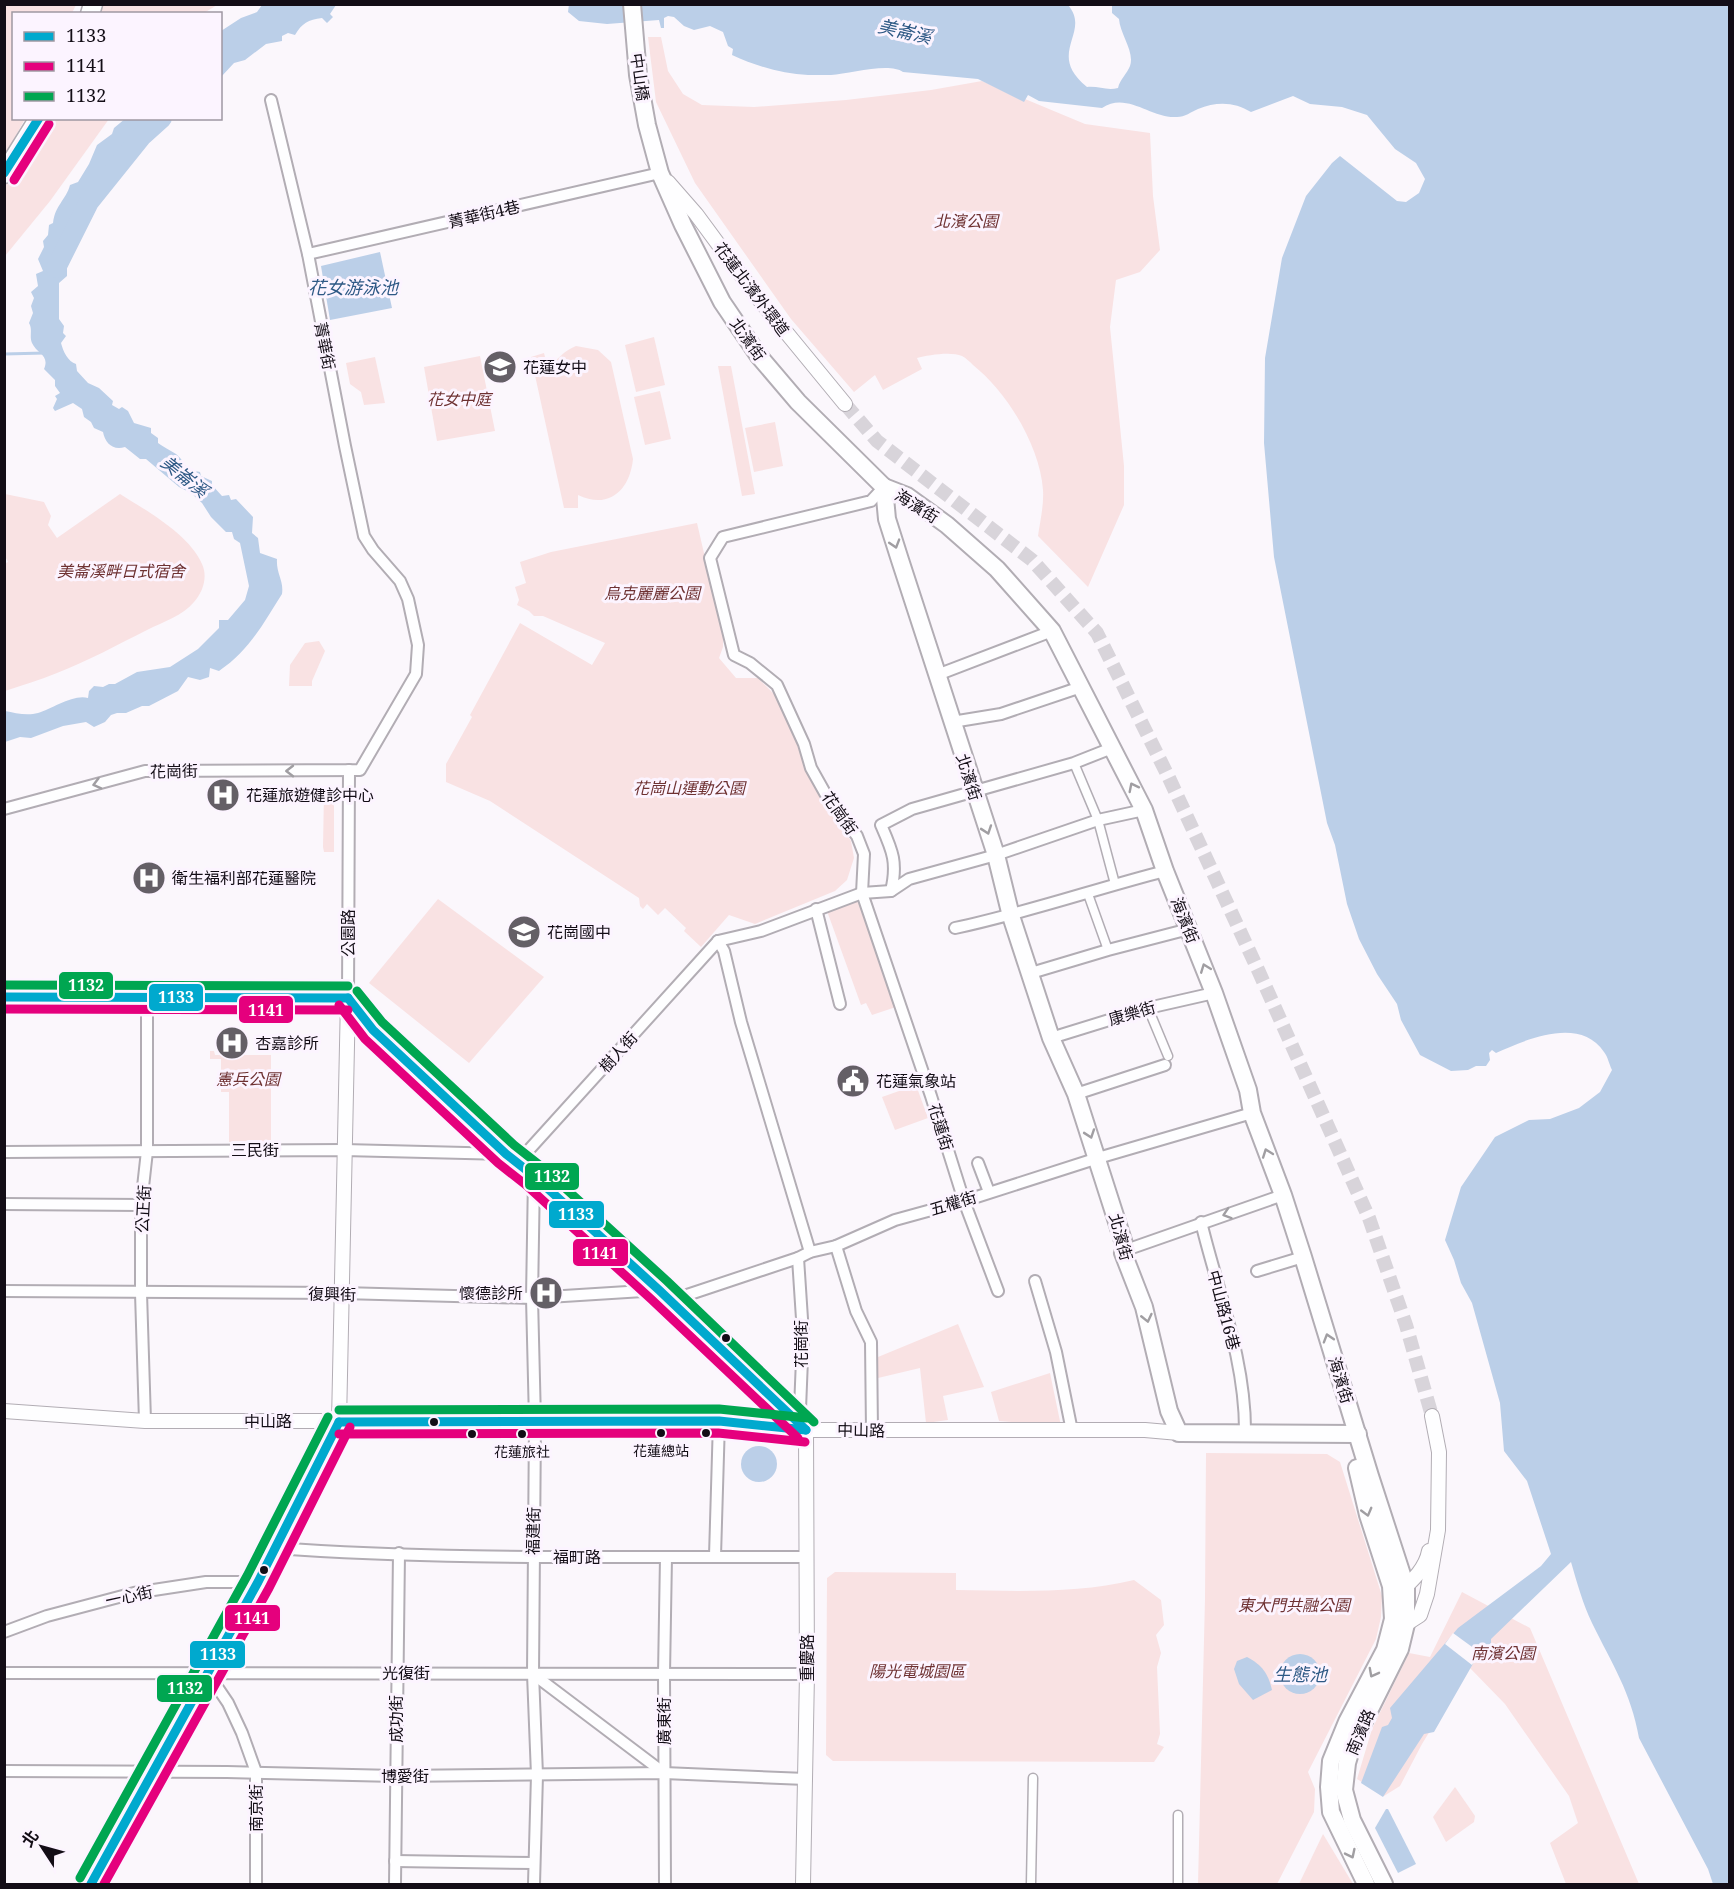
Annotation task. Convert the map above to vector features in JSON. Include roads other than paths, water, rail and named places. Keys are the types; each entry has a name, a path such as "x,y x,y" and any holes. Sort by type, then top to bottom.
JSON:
{"main road":[{"name":"中山橋","path":"632,4 638,75 660,174"},
{"path":"4,174 38,120"},
{"name":"北濱街","path":"660,174 722,302 758,355 798,402 884,487 887,519 996,855 1011,916 1051,1038 1076,1094 1098,1158 1126,1250 1123,1253 1144,1307 1169,1411 1179,1432"},
{"name":"海濱街","path":"884,487 907,496 947,525 996,569 1052,631 1144,810 1165,871 1214,993 1248,1090 1252,1113 1283,1195 1403,1576"},
{"name":"中山路","path":"1179,1432 1358,1434"},
{"name":"海濱街","path":"1358,1434 1356,1464 1368,1515 1393,1599"},
{"name":"南濱路","path":"1384,1884 1352,1820 1344,1790 1347,1763 1353,1743 1400,1649 1406,1623 1403,1576"},
{"name":"南濱路","path":"1366,1884 1331,1812 1329,1787 1331,1761 1347,1722 1385,1650 1393,1619 1393,1599"}],"street":[{"name":"菁華街","path":"271,100 308,254 364,536 400,581 408,599 418,645 416,674 360,770 349,771"},
{"name":"菁華街4巷","path":"308,254 660,174"},
{"name":"花蓮北濱外環道","path":"660,174 696,214 764,306 845,404"},
{"name":"花崗街","path":"862,893 864,855 856,836 825,793 811,768 804,744 777,685 750,663 734,655 710,558 723,537 871,501 884,487"},
{"path":"937,675 1052,631"},
{"path":"952,722 1001,714 1081,687"},
{"path":"891,891 896,873 892,851 880,825 902,813 1074,764 1112,748"},
{"path":"1074,764 1098,820 1115,884"},
{"name":"花崗街","path":"4,809 145,771 349,771"},
{"name":"公園路","path":"339,1422 348,998 349,771"},
{"path":"810,1252 741,1022 724,951 718,941 761,931 862,893 891,891 909,879 996,855 1098,820 1144,810"},
{"path":"955,928 1011,916 1165,871"},
{"name":"花蓮街","path":"862,893 964,1201 998,1292"},
{"path":"1088,894 1108,950"},
{"path":"816,909 840,1004"},
{"path":"1031,974 1108,950 1189,929"},
{"name":"樹人街","path":"517,1163 718,941"},
{"name":"康樂街","path":"1051,1038 1148,1008 1214,993"},
{"path":"4,997 348,998 373,1030 506,1154 534,1176 659,1290 806,1431"},
{"name":"公正街","path":"145,1421 141,1204 147,1151 147,997"},
{"path":"1076,1094 1166,1061 1148,1008"},
{"name":"五權街","path":"659,1290 678,1298 810,1252 836,1246 895,1220 1252,1113"},
{"name":"三民街","path":"4,1152 344,1150 506,1154"},
{"path":"978,1163 989,1192"},
{"name":"福建街","path":"534,1176 533,1674 537,1775 534,1884"},
{"path":"1126,1250 1283,1195"},
{"path":"4,1204 141,1204"},
{"name":"中山路16巷","path":"1201,1222 1215,1279 1233,1333 1245,1405 1245,1434"},
{"path":"836,1246 856,1311 871,1342 872,1431"},
{"path":"1257,1271 1303,1257"},
{"name":"花崗街","path":"798,1258 802,1334 800,1408 806,1431"},
{"path":"1035,1281 1056,1352 1072,1431"},
{"name":"復興街","path":"4,1291 342,1293 532,1298 659,1290"},
{"name":"中山路","path":"4,1411 145,1421 719,1421 806,1431 1145,1430 1179,1432"},
{"path":"1406,1623 1420,1615 1427,1594 1438,1530 1439,1452 1432,1416"},
{"path":"715,1556 719,1421"},
{"path":"91,1884 258,1582 339,1422"},
{"name":"重慶路","path":"803,1884 807,1674 806,1431"},
{"path":"1393,1599 1403,1576 1417,1575 1427,1558 1439,1505"},
{"name":"福町路","path":"275,1548 533,1557 807,1557"},
{"name":"成功街","path":"395,1884 399,1553"},
{"name":"廣東街","path":"664,1884 666,1557"},
{"name":"一心街","path":"4,1632 47,1616 134,1593 206,1582 258,1582"},
{"name":"南京街","path":"207,1672 228,1703 256,1772 256,1884"},
{"name":"光復街","path":"4,1673 807,1674"},
{"path":"533,1674 664,1773"},
{"name":"博愛街","path":"4,1771 256,1772 396,1776 664,1773 806,1779"},
{"path":"1031,1884 1033,1778"},
{"path":"1178,1815 1178,1884"},
{"path":"395,1861 534,1863"}],"water":[{"path":"569,4 1068,5 1074,15 1075,25 1069,53 1070,64 1075,75 1087,87 1110,89 1118,88 1131,61 1119,19 1112,13 1112,5 1729,5 1729,1884 1713,1884 1708,1869 1639,1738 1626,1692 1589,1616 1571,1562 1491,1639 1488,1647 1482,1648 1434,1732 1424,1734 1383,1797 1361,1783 1382,1727 1388,1725 1392,1718 1390,1708 1458,1628 1541,1566 1551,1554 1527,1481 1504,1451 1500,1403 1472,1303 1461,1283 1445,1240 1461,1187 1495,1137 1529,1120 1550,1119 1579,1108 1600,1092 1612,1070 1605,1054 1594,1041 1581,1035 1567,1033 1537,1037 1496,1053 1492,1050 1486,1066 1476,1066 1468,1070 1451,1071 1420,1055 1401,1020 1397,1004 1377,974 1359,939 1347,904 1335,845 1327,823 1274,557 1264,443 1265,358 1282,258 1306,196 1340,156 1397,201 1406,202 1419,193 1425,179 1416,163 1395,149 1367,115 1342,107 1310,104 1293,96 1251,112 1239,106 1219,104 1205,106 1177,117 1121,103 1102,108 1039,101 1028,95 1024,102 978,79 903,72 897,69 868,69 831,75 789,73 750,63 732,55 733,49 728,46 723,32 710,26 694,30 684,26 674,17 668,16 664,18 664,28 661,28 659,20 607,24 579,21 568,12"},
{"path":"262,5 336,5 330,14 333,17 327,23 322,18 306,23 295,35 288,33 282,36 282,41 266,44 245,60 234,63 222,76 222,30 241,18 257,12"},
{"path":"124,120 169,120 164,129 153,133 148,138 147,144 129,158 121,156 115,166 110,169 107,183 90,195 86,212 81,214 69,240 69,251 66,254 69,262 67,276 59,283 59,319 64,326 63,333 66,336 61,343 62,346 68,359 76,364 77,371 88,383 99,388 113,401 112,405 128,411 134,423 151,428 151,433 158,438 158,443 180,457 187,467 200,472 201,476 212,481 212,485 222,496 229,495 231,500 236,499 253,517 252,533 258,538 260,553 277,559 282,594 247,646 219,671 210,668 209,677 200,680 188,677 178,691 149,706 111,715 105,722 94,727 86,722 63,726 31,738 20,737 5,742 5,711 38,713 69,700 88,698 89,691 94,686 103,687 115,684 137,672 170,667 198,649 219,628 219,620 228,620 245,600 249,586 240,543 234,539 232,532 226,532 211,517 202,503 191,493 179,487 146,459 140,459 125,447 117,448 110,445 103,432 94,428 91,422 84,417 82,409 73,403 55,411 53,408 57,399 55,396 60,393 55,386 55,380 44,369 44,358 31,340 29,323 33,313 31,306 34,298 31,292 38,286 36,274 43,271 38,259 44,247 43,241 48,235 49,225 53,223 70,185 78,182 97,145 112,134 114,128"},
{"name":"花女游泳池","path":"380,252 392,308 330,320 321,266"},
{"path":"759,1446 771,1452 777,1464 771,1476 759,1482 747,1476 741,1464 747,1452"},
{"name":"生態池","path":"1300,1654 1314,1660 1320,1674 1314,1688 1300,1694 1286,1688 1280,1674 1286,1660"},
{"name":"生態池","path":"1247,1657 1264,1670 1272,1690 1253,1700 1239,1684 1234,1669 1237,1661"},
{"path":"1386,1809 1416,1864 1398,1873 1375,1828"}],"waterway":[{"name":"美崙溪","path":"56,268 89,202 142,136 160,120"},
{"path":"4,354 45,353"}],"tunnel":[{"path":"845,404 877,441 1032,560 1097,633 1169,778 1369,1218 1406,1325 1432,1416"}],"place":[{"name":"花蓮女中","path":"500,367"},
{"name":"花蓮旅遊健診中心","path":"223,795"},
{"name":"衛生福利部花蓮醫院","path":"149,878"},
{"name":"花崗國中","path":"524,932"},
{"name":"杏嘉診所","path":"232,1043"},
{"name":"花蓮氣象站","path":"853,1081"},
{"name":"懷德診所","path":"546,1293"},
{"name":"花蓮總站","path":"661,1433"},
{"name":"花蓮旅社","path":"522,1434"}],"park label":[{"name":"北濱公園","path":"966,221"},
{"name":"花女中庭","path":"459,399"},
{"name":"美崙溪畔日式宿舍","path":"121,571"},
{"name":"烏克麗麗公園","path":"652,593"},
{"name":"花崗山運動公園","path":"689,788"},
{"name":"憲兵公園","path":"248,1079"},
{"name":"東大門共融公園","path":"1294,1605"},
{"name":"南濱公園","path":"1503,1653"},
{"name":"陽光電城園區","path":"917,1671"}]}
